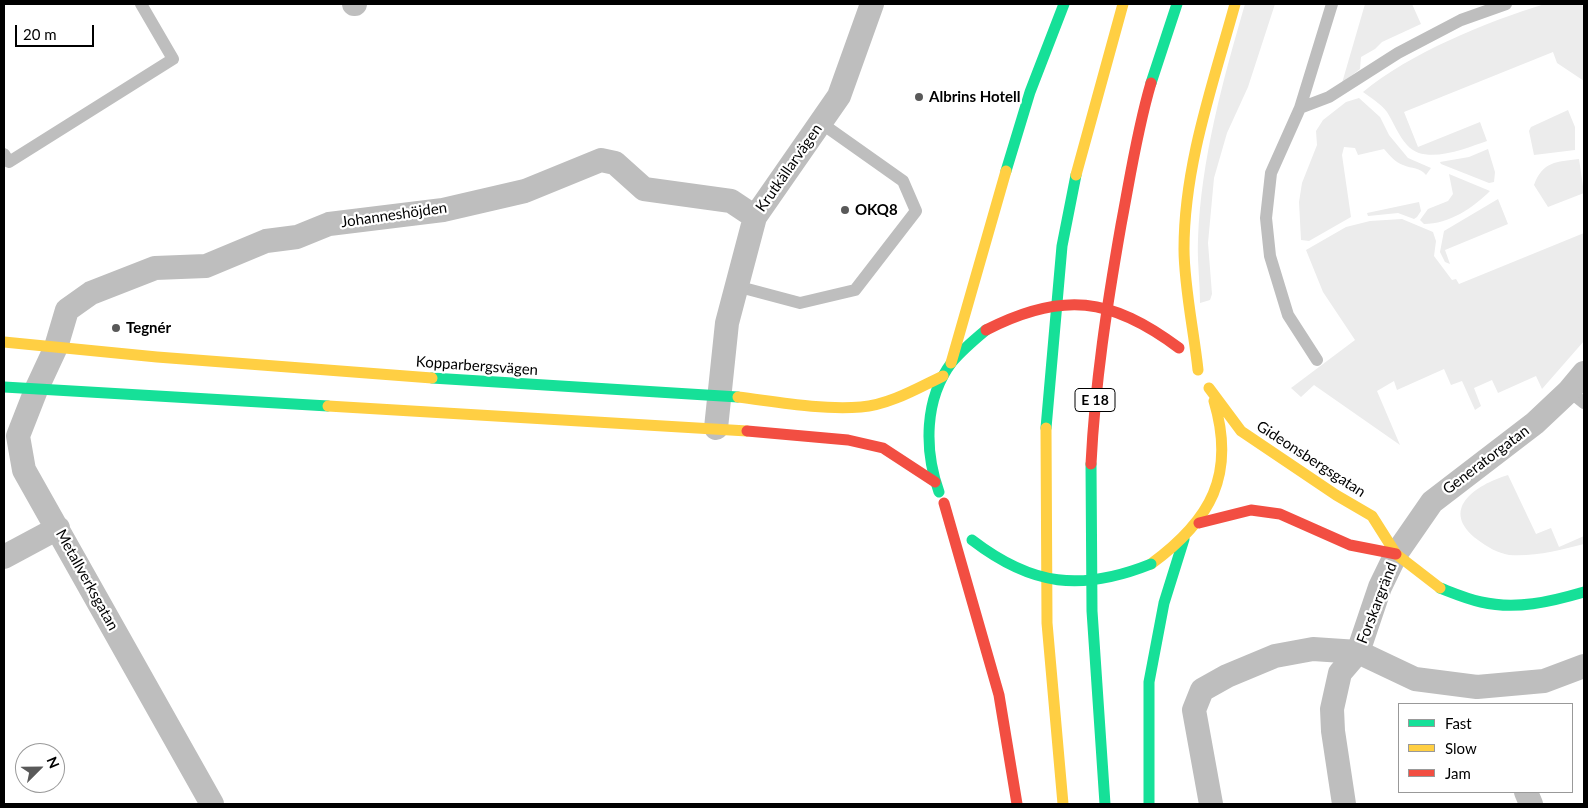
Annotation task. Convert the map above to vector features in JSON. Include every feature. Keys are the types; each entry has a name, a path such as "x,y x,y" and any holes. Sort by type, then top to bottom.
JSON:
{"main road":[{"path":"1017,804 999,695 944,503 935,482 928,444 930,417 943,376 951,363 972,299 1019,128 1064,4"},
{"path":"1063,804 1046,624 1045,436 1062,246 1081,151 1123,4"},
{"name":"E 18","path":"1105,804 1094,691 1092,633 1090,526 1093,418 1100,347 1136,143 1177,4"},
{"path":"1198,370 1184,250 1188,184 1201,127 1234,4"},
{"path":"944,503 954,520 972,540 986,552 1011,567 1055,581 1081,583 1108,580 1133,573 1151,564 1173,550 1184,540 1199,522 1215,490 1222,457 1220,423 1209,388 1198,370 1180,348 1158,330 1134,317 1109,308 1082,304 1057,305 1029,310 986,330 951,363"},
{"name":"Kopparbergsvägen","path":"4,342 157,358 497,383 720,395 814,406 862,407 898,397 943,376"},
{"path":"4,387 716,428 848,440 883,448 935,482"},
{"name":"Gideonsbergsgatan","path":"1209,388 1241,431 1336,495 1372,516 1396,554 1437,587 1480,602 1516,606 1552,602 1584,592"},
{"name":"Gideonsbergsgatan","path":"1199,522 1251,510 1280,514 1350,545 1396,554"},
{"path":"1149,804 1149,682 1164,603 1184,540"}],"street":[{"name":"Krutkällarvägen","path":"716,428 727,324 754,216 839,96 872,4"},
{"name":"Johanneshöjden","path":"56,348 67,310 91,293 155,268 206,266 266,241 297,236 329,224 443,210 525,191 601,160 615,163 644,189 731,201 754,216"},
{"name":"Metallverksgatan","path":"56,348 36,390 18,436 24,470 212,804"},
{"name":"Generatorgatan","path":"1396,554 1432,502 1535,423 1577,397 1584,373"},
{"path":"4,557 58,528"},
{"name":"Forskargränd","path":"1344,804 1333,731 1332,709 1340,673 1358,652 1380,587 1396,554"},
{"name":"Forskargränd","path":"1211,804 1194,710 1202,690 1227,676 1275,656 1313,649 1358,652"},
{"path":"1358,652 1415,679 1482,695 1544,681 1584,666"}],"lane":[{"path":"4,154 9,162 173,59 140,4"},
{"path":"1317,360 1288,315 1270,256 1266,218 1271,173 1300,108 1332,4"},
{"path":"1300,108 1329,97 1347,83 1398,53 1461,20 1506,4"},
{"path":"736,286 800,303 855,290 916,211 903,181 821,123"}],"shaded area":[{"path":"1245,4 1275,4 1248,87 1227,133 1214,178 1208,243 1212,294 1210,300 1200,303 1198,239 1208,150 1221,91"},
{"path":"1365,4 1412,4 1421,24 1382,42 1375,49 1361,57 1360,69 1342,83"},
{"path":"1545,4 1582,4 1584,11 1584,81 1557,63 1553,52 1404,112 1418,147 1480,122 1487,141 1446,154 1424,154 1415,151 1404,141 1385,109 1363,92 1403,64 1450,40 1474,29"},
{"path":"1359,98 1380,117 1389,135 1408,158 1431,168 1426,175 1418,169 1398,162 1384,149 1358,155 1355,148 1344,147 1342,155 1351,217 1309,241 1301,240 1299,202 1302,183 1317,145 1316,131 1323,120 1346,102"},
{"path":"1568,110 1575,127 1575,150 1534,155 1529,131 1531,127"},
{"path":"1488,149 1495,172 1494,182 1489,183 1440,162 1469,157"},
{"path":"1579,159 1584,193 1548,207 1534,185 1538,177 1551,164"},
{"path":"1449,174 1490,191 1460,214 1442,221 1424,224 1420,220 1428,209 1448,201 1453,194"},
{"path":"1498,199 1508,224 1445,250 1450,264 1445,262 1440,252 1444,231"},
{"path":"1419,202 1421,211 1414,219 1398,213 1368,216 1367,213"},
{"path":"1402,219 1433,232 1436,241 1434,256 1452,280 1456,279 1459,284 1584,233 1584,341 1542,389 1536,376 1498,393 1492,380 1474,388 1481,406 1475,410 1462,381 1451,385 1444,369 1397,390 1394,381 1377,391 1400,445 1314,385 1301,397 1291,388 1355,340 1323,292 1306,250 1346,227 1370,221"},
{"path":"1508,475 1536,534 1551,528 1559,547 1584,536 1584,544 1537,554 1509,555 1501,553 1478,540 1466,529 1461,519 1461,509 1473,492 1496,479"}],"traffic: fast":[{"path":"1006,171 1030,92 1064,4"},
{"path":"1151,83 1177,4"},
{"path":"1046,428 1062,246 1076,175"},
{"path":"939,492 934,476 929,442 929,425 936,392 952,362 986,330"},
{"path":"432,378 738,397"},
{"path":"4,387 328,406"},
{"path":"1091,464 1092,611 1105,804"},
{"path":"1149,804 1149,682 1164,603 1184,539"},
{"path":"972,540 1015,567 1058,580 1102,579 1151,564"},
{"path":"1440,588 1476,601 1507,605 1546,602 1584,592"}],"traffic: slow":[{"path":"1076,175 1123,4"},
{"path":"1198,370 1186,278 1184,249 1185,218 1194,156 1201,125 1235,4"},
{"path":"951,363 1006,171"},
{"path":"4,342 157,357 432,378"},
{"path":"738,397 815,406 846,408 872,406 913,391 943,376"},
{"path":"1209,388 1241,431 1336,495 1372,516 1396,554 1440,588"},
{"path":"1151,564 1189,530 1203,513 1213,494 1220,473 1222,452 1220,427 1214,401"},
{"path":"328,406 747,431"},
{"path":"1046,428 1047,623 1063,804"}],"traffic: jam":[{"path":"1091,464 1102,344 1111,285 1134,154 1151,83"},
{"path":"986,330 1013,317 1039,309 1063,305 1086,305 1131,318 1179,348"},
{"path":"747,431 848,440 883,448 935,482"},
{"path":"944,503 999,695 1017,804"},
{"path":"1199,523 1251,510 1280,514 1350,545 1396,554"}],"place":[{"name":"Albrins Hotell","path":"919,97"},
{"name":"OKQ8","path":"845,210"},
{"name":"Tegnér","path":"116,328"}]}
